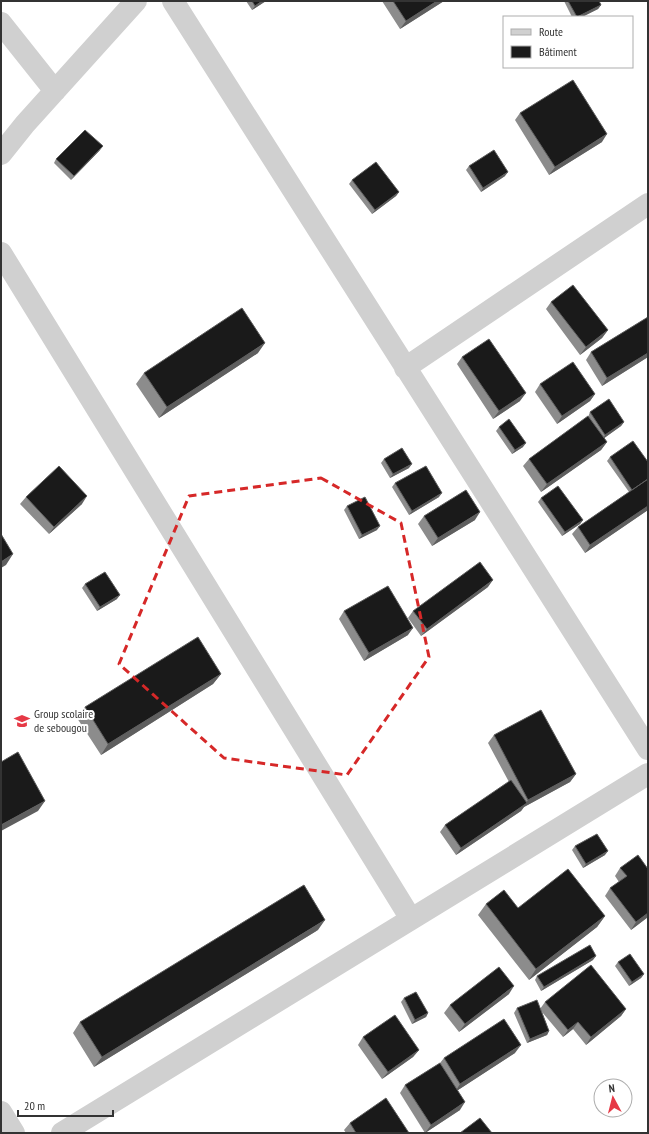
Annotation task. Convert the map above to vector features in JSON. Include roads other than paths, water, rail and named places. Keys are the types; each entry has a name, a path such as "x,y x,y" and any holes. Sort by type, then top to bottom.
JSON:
{"street":[{"path":"1,154 136,1"},
{"path":"173,1 648,749"},
{"path":"1,23 55,91"},
{"path":"405,368 648,204"},
{"path":"1,253 410,919"},
{"path":"62,1133 648,774"},
{"path":"1,1112 14,1133"}],"place":[{"name":"Group scolaire de sebougou","path":"22,721"}]}
